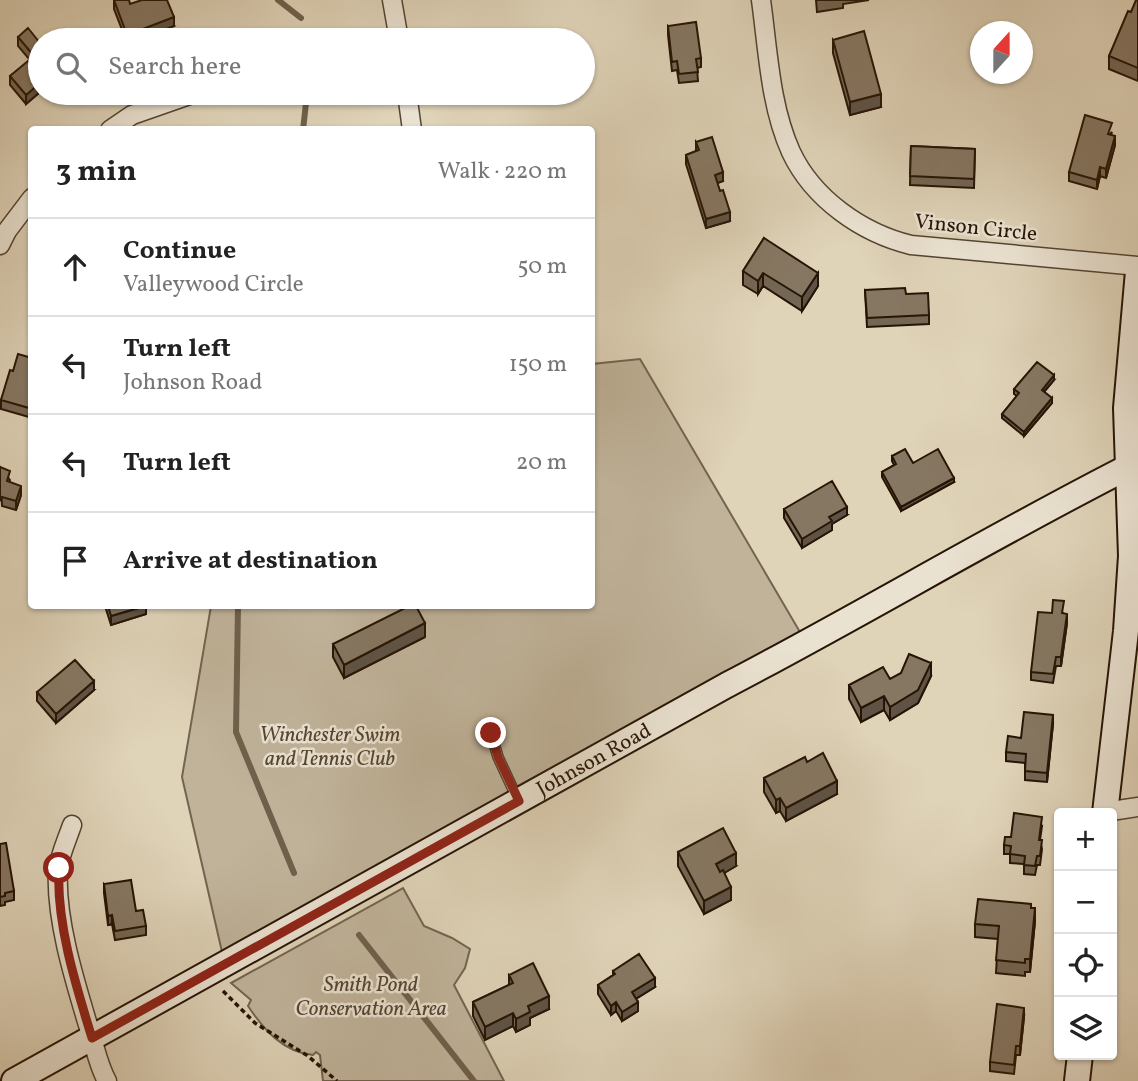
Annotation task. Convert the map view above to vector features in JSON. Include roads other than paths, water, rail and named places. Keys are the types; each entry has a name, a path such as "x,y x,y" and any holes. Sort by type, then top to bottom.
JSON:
{"street":[{"path":"392,0 397,28"},
{"name":"Vinson Circle","path":"761,0 776,103 792,153 822,195 850,219 882,236 911,244 1138,269"},
{"path":"116,126 132,115 161,105"},
{"path":"409,105 411,126"},
{"path":"0,245 6,231 28,203"},
{"path":"1106,808 1126,631 1131,556 1133,464 1126,408 1138,269"},
{"name":"Johnson Road","path":"14,1081 838,627 1053,504 1133,464"},
{"path":"1117,811 1138,807"},
{"path":"72,825 60,863 59,894 67,943 92,1038 107,1081"},
{"path":"1077,1081 1079,1060"}],"lane":[{"path":"491,733 498,757 519,801"}],"waterway":[{"path":"278,0 301,18"},
{"path":"303,126 306,105"},
{"path":"238,609 236,732 294,873"},
{"path":"359,935 474,1081"}],"park label":[{"name":"Winchester Swim and Tennis Club","path":"330,746"},
{"name":"Smith Pond Conservation Area","path":"371,996"}]}
